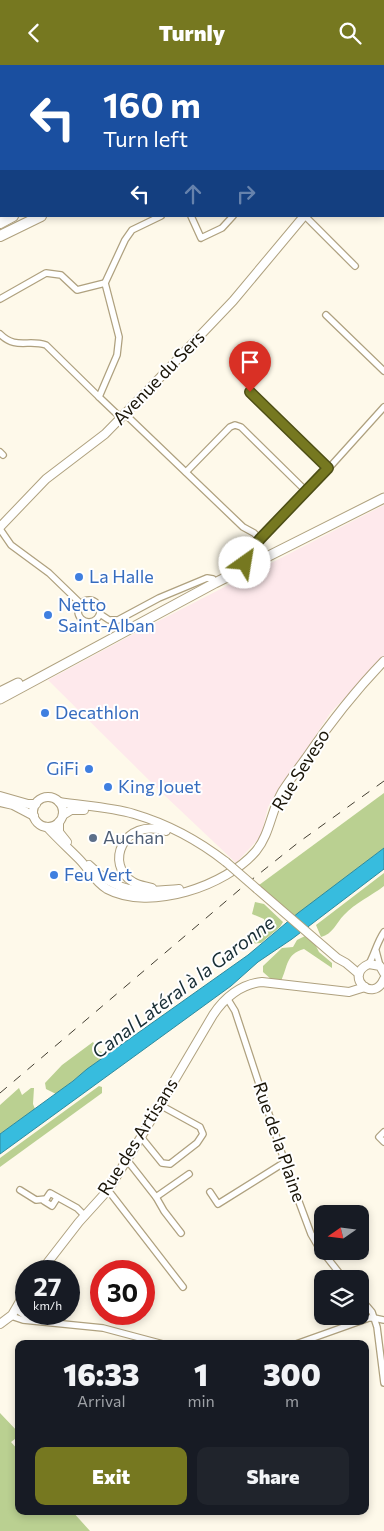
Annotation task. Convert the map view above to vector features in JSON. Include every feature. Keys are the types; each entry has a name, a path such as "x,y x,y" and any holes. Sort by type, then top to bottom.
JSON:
{"highway":[{"path":"0,223 11,217"},
{"path":"0,236 39,217"}],"main road":[{"path":"0,699 188,597 213,580 247,567 384,498"},
{"path":"0,692 143,617 188,597"}],"street":[{"path":"100,397 117,355 119,337 105,283 125,239 132,230 160,217"},
{"path":"190,217 201,238 222,228 232,217"},
{"name":"Avenue du Sers","path":"0,528 46,479 104,434 151,387 234,301 303,217"},
{"path":"305,217 355,266"},
{"path":"0,299 46,273 61,275 77,290 105,283"},
{"path":"326,315 384,371"},
{"path":"0,334 5,339 17,344 40,343 46,345 100,397 186,472 243,527 260,539"},
{"path":"250,392 328,468"},
{"path":"247,567 245,561 260,539 384,407"},
{"path":"186,472 230,427 235,425 240,427 306,491"},
{"path":"0,528 11,545 50,573 80,603"},
{"path":"254,547 258,561"},
{"path":"100,614 93,621 83,621 78,615 80,603 86,600 93,600 99,605 100,614 109,620 118,619 159,598 213,580"},
{"name":"Rue Seveso","path":"47,827 88,869 95,880 107,889 118,893 139,897 170,895 194,889 222,878 256,851 266,835 277,802 288,784 350,698 384,661"},
{"path":"0,796 28,804 36,803 48,797 59,802 126,813 153,821 195,840 226,862 312,937 346,963 359,976 364,987"},
{"path":"0,802 13,805 34,816 39,823 47,827 61,819 71,810 84,810 153,821"},
{"path":"59,802 62,806 61,819"},
{"path":"34,816 36,803"},
{"name":"Rue Seveso","path":"61,819 59,831 62,837 103,878 124,888 142,891 194,889"},
{"path":"155,891 152,888 132,882 123,872 119,857 120,849 127,837 138,829 150,827 195,840"},
{"path":"341,990 348,989 359,976 376,951 384,932"},
{"path":"376,951 382,970"},
{"path":"346,963 376,964 382,970"},
{"name":"Rue des Artisans","path":"50,1260 108,1190 212,1015 227,998 250,983 262,982 355,991 364,987 372,989 383,985"},
{"name":"Rue de la Plaine","path":"227,998 235,1011 311,1235 337,1270"},
{"path":"141,1137 162,1163 166,1165 197,1143 203,1134 200,1127 160,1105"},
{"path":"384,1132 379,1137 384,1142"},
{"path":"127,1160 181,1233"},
{"path":"210,1192 218,1204 285,1162"},
{"path":"156,1197 189,1174"},
{"path":"20,1190 36,1201 46,1199"},
{"path":"108,1190 183,1287"},
{"path":"57,1198 52,1206 44,1201 50,1193 77,1208 85,1216"},
{"path":"369,1311 377,1327 383,1380"},
{"path":"0,1325 14,1312 31,1320 103,1328 148,1340"},
{"path":"308,1340 374,1318 384,1320"}],"shaded area":[{"path":"384,505 384,658 331,712 268,807 261,836 236,863 48,680"}],"green space":[{"path":"384,793 384,848 292,919 255,888"},
{"path":"384,873 384,886 353,907 331,931 321,937 316,925"},
{"path":"255,902 264,904 283,922 280,927 261,943 246,944 244,938 251,936 264,926 264,919 252,914"},
{"path":"305,936 332,963 332,968 304,949 294,954 288,961 281,981 272,980 263,972 263,966 282,948 293,947 297,940"},
{"path":"93,1042 99,1051 102,1052 101,1059 56,1094 46,1089 45,1083 62,1065"},
{"path":"99,1086 102,1087 102,1093 0,1167 0,1158"},
{"path":"19,1088 22,1095 31,1088 34,1088 33,1104 35,1109 0,1134 0,1105"},
{"path":"0,1413 15,1429 15,1439 11,1442 15,1446 15,1515 76,1515 90,1531 0,1531"}],"water":[{"path":"384,848 384,869 292,939 258,962 231,986 0,1154 0,1134 87,1069 248,955 298,913"}],"railway":[{"path":"0,1093 245,885 299,842 384,781"}],"place":[{"name":"La Halle","path":"79,577"},
{"name":"Netto Saint-Alban","path":"48,615"},
{"name":"Decathlon","path":"45,713"},
{"name":"GiFi","path":"89,769"},
{"name":"King Jouet","path":"108,787"},
{"name":"Auchan","path":"93,838"},
{"name":"Feu Vert","path":"54,875"}],"route":[{"path":"245,563 250,552 260,539 328,468 250,392"}],"water label":[{"name":"Canal Latéral à la Garonne","path":"183,987"}]}
